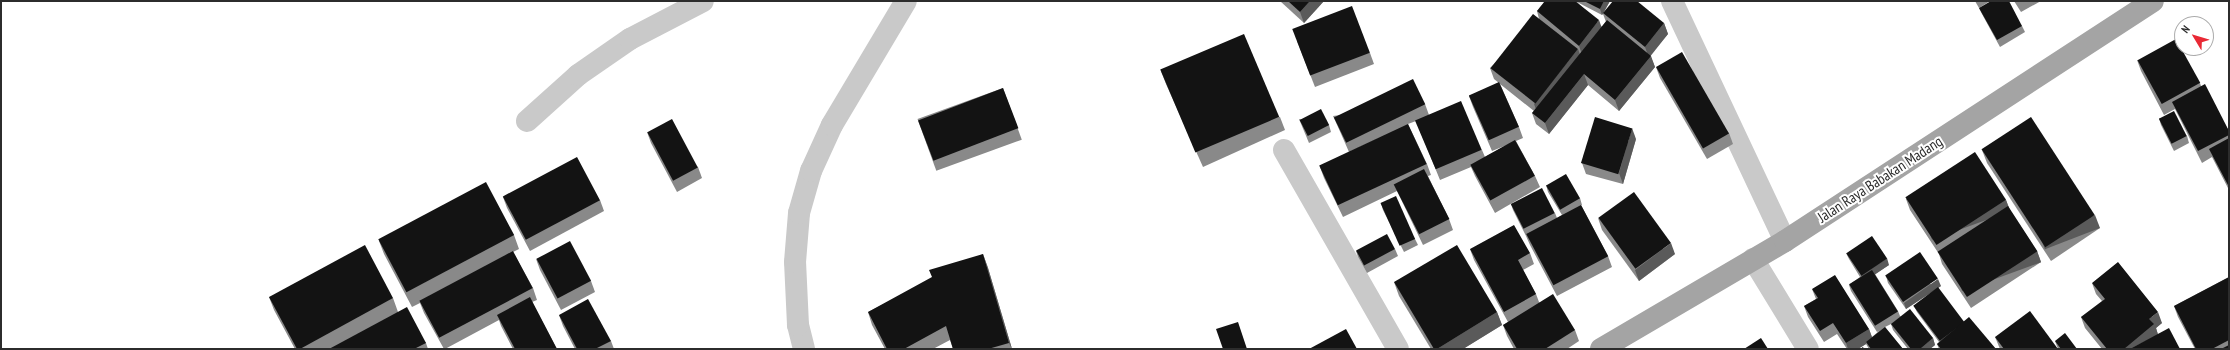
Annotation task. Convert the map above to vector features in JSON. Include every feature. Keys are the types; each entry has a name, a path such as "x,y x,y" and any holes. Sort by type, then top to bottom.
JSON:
{"main road":[{"name":"Jalan Raya Babakan Madang","path":"1601,349 1785,241 2153,1"}],"street":[{"path":"527,121 578,75 630,39 703,1"},
{"path":"804,349 798,325 795,262 799,213 811,171 832,125 906,1"},
{"path":"1672,1 1785,241"},
{"path":"1284,150 1398,349"},
{"path":"1753,259 1808,349"}],"building":[{"path":"1288,1 1310,1 1300,12"},
{"path":"1545,1 1575,1 1599,20 1579,46 1537,11"},
{"path":"1584,1 1604,1 1600,9"},
{"path":"1613,1 1637,1 1664,23 1645,47 1603,13"},
{"path":"1991,1 2009,1 2022,26 1997,40 1979,8"},
{"path":"1352,6 1370,53 1310,76 1292,29"},
{"path":"1533,14 1578,49 1535,103 1491,68"},
{"path":"1607,20 1651,56 1615,100 1584,74 1545,123 1532,113"},
{"path":"1244,34 1279,117 1195,152 1160,70"},
{"path":"2174,40 2174,56 2185,56 2200,83 2162,104 2138,60"},
{"path":"1682,52 1729,133 1703,148 1656,67"},
{"path":"1413,79 1425,104 1346,143 1334,118"},
{"path":"1499,82 1519,127 1489,140 1469,95"},
{"path":"2205,84 2229,131 2229,135 2198,151 2172,102"},
{"path":"1003,88 1018,128 933,161 918,121"},
{"path":"1461,101 1482,150 1436,169 1415,121"},
{"path":"1321,109 1329,125 1308,136 1300,120"},
{"path":"2174,111 2187,136 2172,144 2159,119"},
{"path":"1595,117 1632,128 1618,174 1581,163"},
{"path":"2031,117 2095,215 2045,247 1982,149"},
{"path":"672,119 698,168 673,181 647,132"},
{"path":"1408,124 1427,164 1338,205 1319,165"},
{"path":"2229,138 2229,187 2209,149"},
{"path":"1515,140 1535,176 1490,201 1470,165"},
{"path":"1975,152 2006,200 1936,245 1905,197"},
{"path":"577,157 600,200 526,240 503,196"},
{"path":"1424,169 1449,219 1419,234 1394,184"},
{"path":"1566,174 1580,198 1560,210 1546,186"},
{"path":"486,182 514,235 406,292 378,239"},
{"path":"1542,188 1555,213 1524,229 1511,204"},
{"path":"1634,192 1671,243 1635,269 1598,218"},
{"path":"1396,196 1415,239 1400,246 1380,203"},
{"path":"1581,205 1608,256 1553,285 1526,234"},
{"path":"2008,206 2037,251 1967,297 1938,252"},
{"path":"1514,225 1530,253 1518,260 1536,294 1504,312 1470,249"},
{"path":"1387,234 1395,249 1364,265 1356,250"},
{"path":"1872,236 1887,258 1861,276 1846,253"},
{"path":"570,241 591,281 558,299 536,259"},
{"path":"365,245 393,298 300,349 297,349 269,297"},
{"path":"1457,245 1497,312 1437,349 1434,349 1394,282"},
{"path":"513,251 533,288 439,338 419,301"},
{"path":"1920,252 1938,279 1903,302 1885,275"},
{"path":"983,254 1009,343 988,349 953,349 946,326 904,349 887,349 868,312 932,277 929,270"},
{"path":"2118,262 2158,312 2149,319 2154,324 2124,349 2107,349 2081,317 2105,299 2092,283"},
{"path":"1872,270 1898,312 1875,326 1849,284"},
{"path":"1835,275 1869,329 1846,343 1833,323 1820,331 1804,306 1818,298 1812,289"},
{"path":"2229,277 2229,340 2212,349 2196,349 2174,306"},
{"path":"1938,287 1964,322 1940,341 1913,306"},
{"path":"1553,294 1575,330 1545,349 1517,349 1503,325"},
{"path":"530,297 557,349 515,349 497,315"},
{"path":"588,299 611,341 595,349 577,349 559,315"},
{"path":"407,307 426,343 414,349 329,349"},
{"path":"1910,309 1933,338 1920,349 1911,349 1891,324"},
{"path":"2030,311 2058,349 2004,349 1995,337"},
{"path":"1969,317 1996,349 1941,349 1937,344"},
{"path":"1238,322 1247,349 1223,349 1216,329"},
{"path":"1885,327 1903,349 1871,349 1866,342"},
{"path":"2169,328 2180,349 2130,349"},
{"path":"1346,329 1357,349 1309,349"},
{"path":"2065,333 2077,349 2061,349 2055,341"},
{"path":"1761,338 1768,349 1744,349"},
{"path":"2229,345 2229,349 2221,349"}]}
